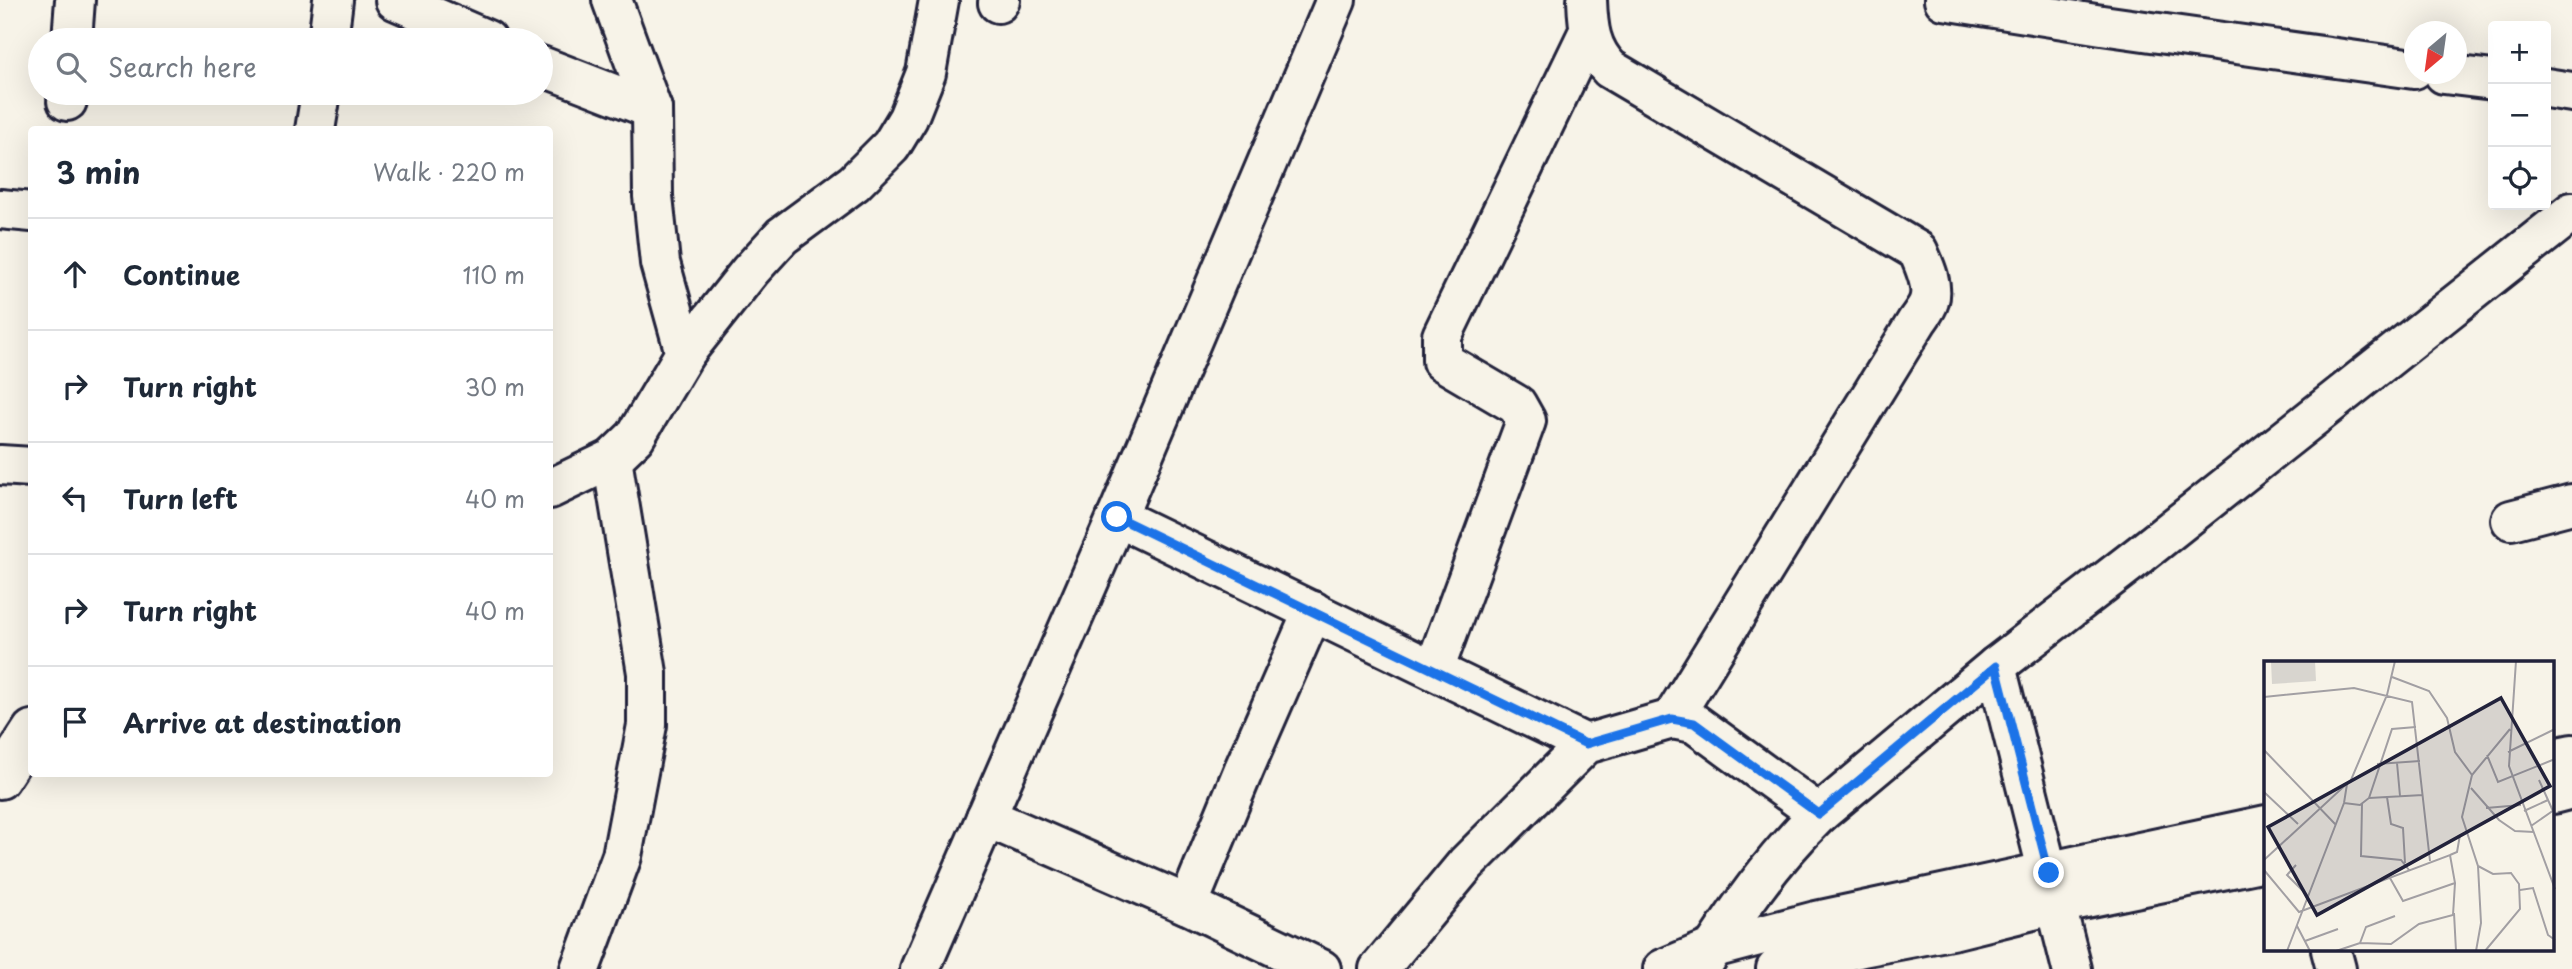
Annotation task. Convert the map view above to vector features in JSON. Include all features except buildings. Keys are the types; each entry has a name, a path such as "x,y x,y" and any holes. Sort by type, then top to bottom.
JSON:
{"street":[{"path":"73,28 75,0"},
{"path":"330,28 333,0"},
{"path":"395,0 459,28"},
{"path":"612,0 652,109 653,196 660,262 685,353"},
{"path":"553,488 612,459 635,437 685,353 750,271 782,236 854,183 891,146 908,118 926,72 939,0"},
{"path":"920,969 1117,517 1336,0"},
{"path":"1944,0 2049,8 2404,67"},
{"path":"1434,670 1526,421 1517,405 1442,361 1442,336 1588,16"},
{"path":"1588,16 1601,59 1610,69 1918,251 1926,270 1929,288 1929,300 1917,321 1672,719"},
{"path":"553,71 652,109"},
{"path":"2467,77 2488,79"},
{"path":"2551,89 2572,92"},
{"path":"316,126 319,105"},
{"path":"0,209 28,212"},
{"path":"1707,959 1760,878 1794,838 1819,814 1996,666 2571,219"},
{"path":"580,969 622,856 647,725 647,673 612,459"},
{"path":"0,465 28,467"},
{"path":"2511,520 2572,504"},
{"path":"1117,517 1586,744"},
{"path":"1188,905 1313,611"},
{"path":"1996,666 2072,969"},
{"path":"1379,969 1466,864 1586,744 1672,719 1694,723 1819,814"},
{"path":"0,779 28,736"},
{"path":"2554,758 2572,754"},
{"path":"2554,794 2572,789"},
{"path":"986,817 1188,905 1321,969"},
{"path":"1776,969 1862,947 1956,929 2053,889 2264,826"},
{"path":"1663,969 1707,959 1816,921 2264,861"},
{"path":"2331,951 2336,969"}],"route":[{"path":"1117,517 1586,744 1672,719 1694,723 1819,814 1996,666 2049,873"}]}
